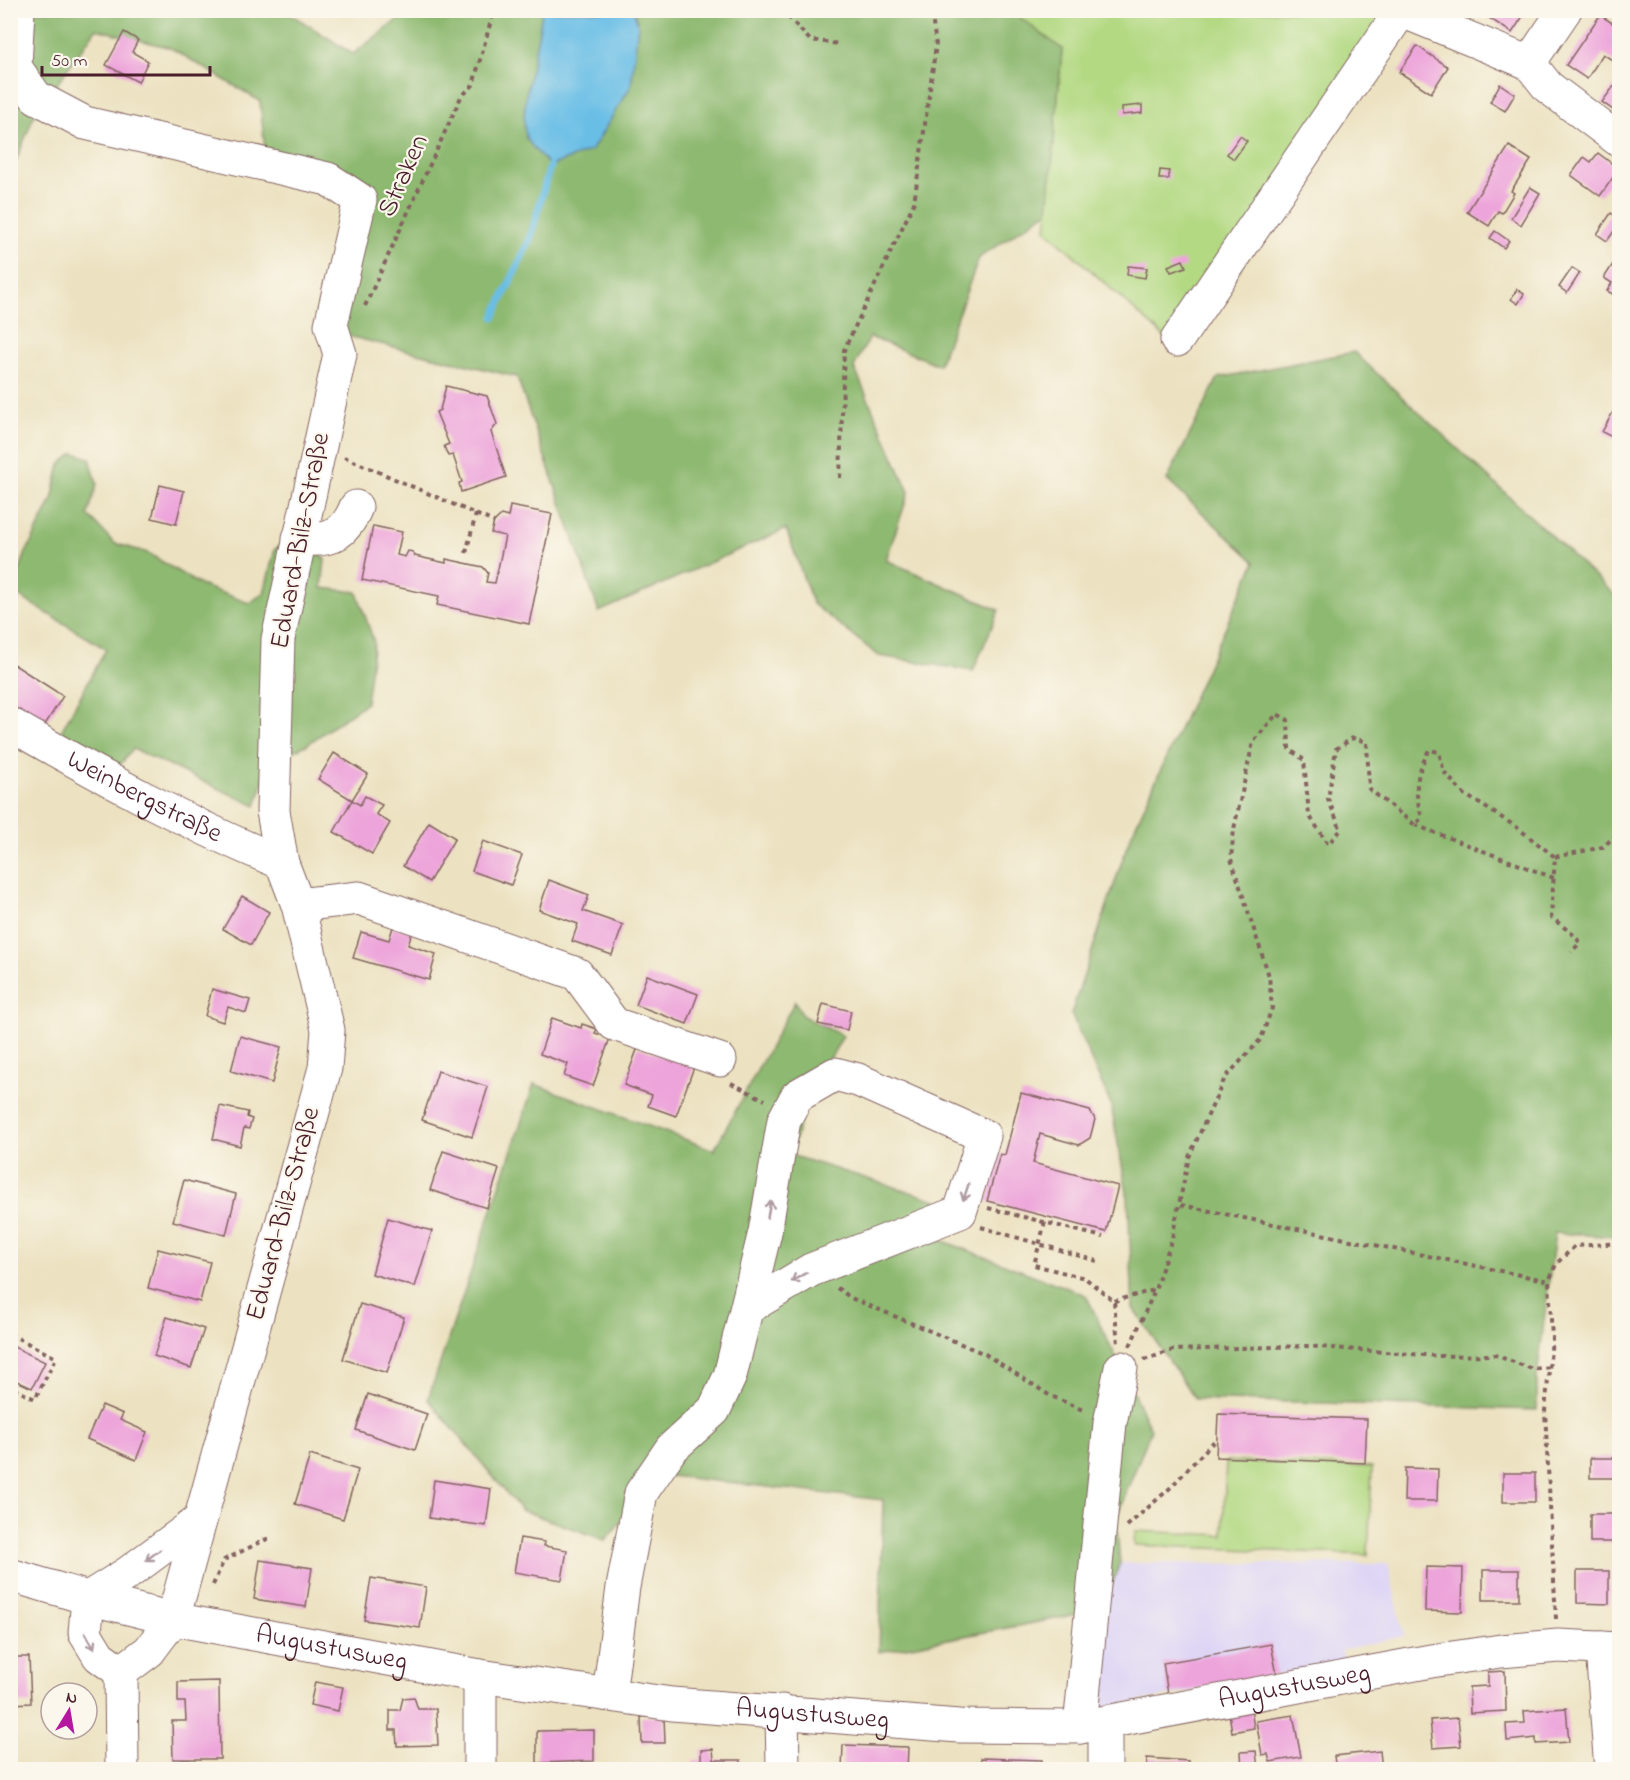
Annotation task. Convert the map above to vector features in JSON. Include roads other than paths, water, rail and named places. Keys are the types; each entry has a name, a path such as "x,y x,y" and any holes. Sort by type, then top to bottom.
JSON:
{"street":[{"name":"Eduard-Bilz-Straße","path":"18,10 15,67 36,97 85,123 328,179 360,200 331,325 340,354 316,452 278,639 273,811 282,863 298,905 328,1030 325,1068 200,1520 183,1620"},
{"path":"1529,63 1565,10"},
{"path":"1177,340 1401,11 1529,63 1548,87 1620,141"},
{"path":"299,538 321,542 333,536 351,519 356,507"},
{"name":"Weinbergstraße","path":"10,724 101,776 237,844 282,863"},
{"path":"298,905 359,898 577,974 598,999 614,1024 720,1060"},
{"path":"609,1695 623,1587 641,1493 671,1449 714,1410 730,1376 749,1307 784,1120 797,1096 835,1074 858,1080 984,1136 969,1209 811,1270 749,1307"},
{"path":"1105,1770 1093,1725 1097,1552 1110,1423 1121,1368"},
{"path":"121,1672 99,1656 85,1633 88,1598 128,1573 200,1520"},
{"name":"Augustusweg","path":"10,1575 88,1598 183,1620 480,1677 672,1704 959,1726 1093,1725 1431,1661 1558,1646 1611,1649"},
{"path":"121,1672 149,1651 183,1620"},
{"path":"1611,1649 1611,1770"},
{"path":"121,1672 122,1770"},
{"path":"480,1677 480,1770"},
{"path":"782,1711 783,1770"}],"water":[{"path":"542,11 633,11 638,24 631,86 592,150 550,166 531,145 524,127 526,95"}],"waterway":[{"path":"494,317 530,239 550,166"}]}
